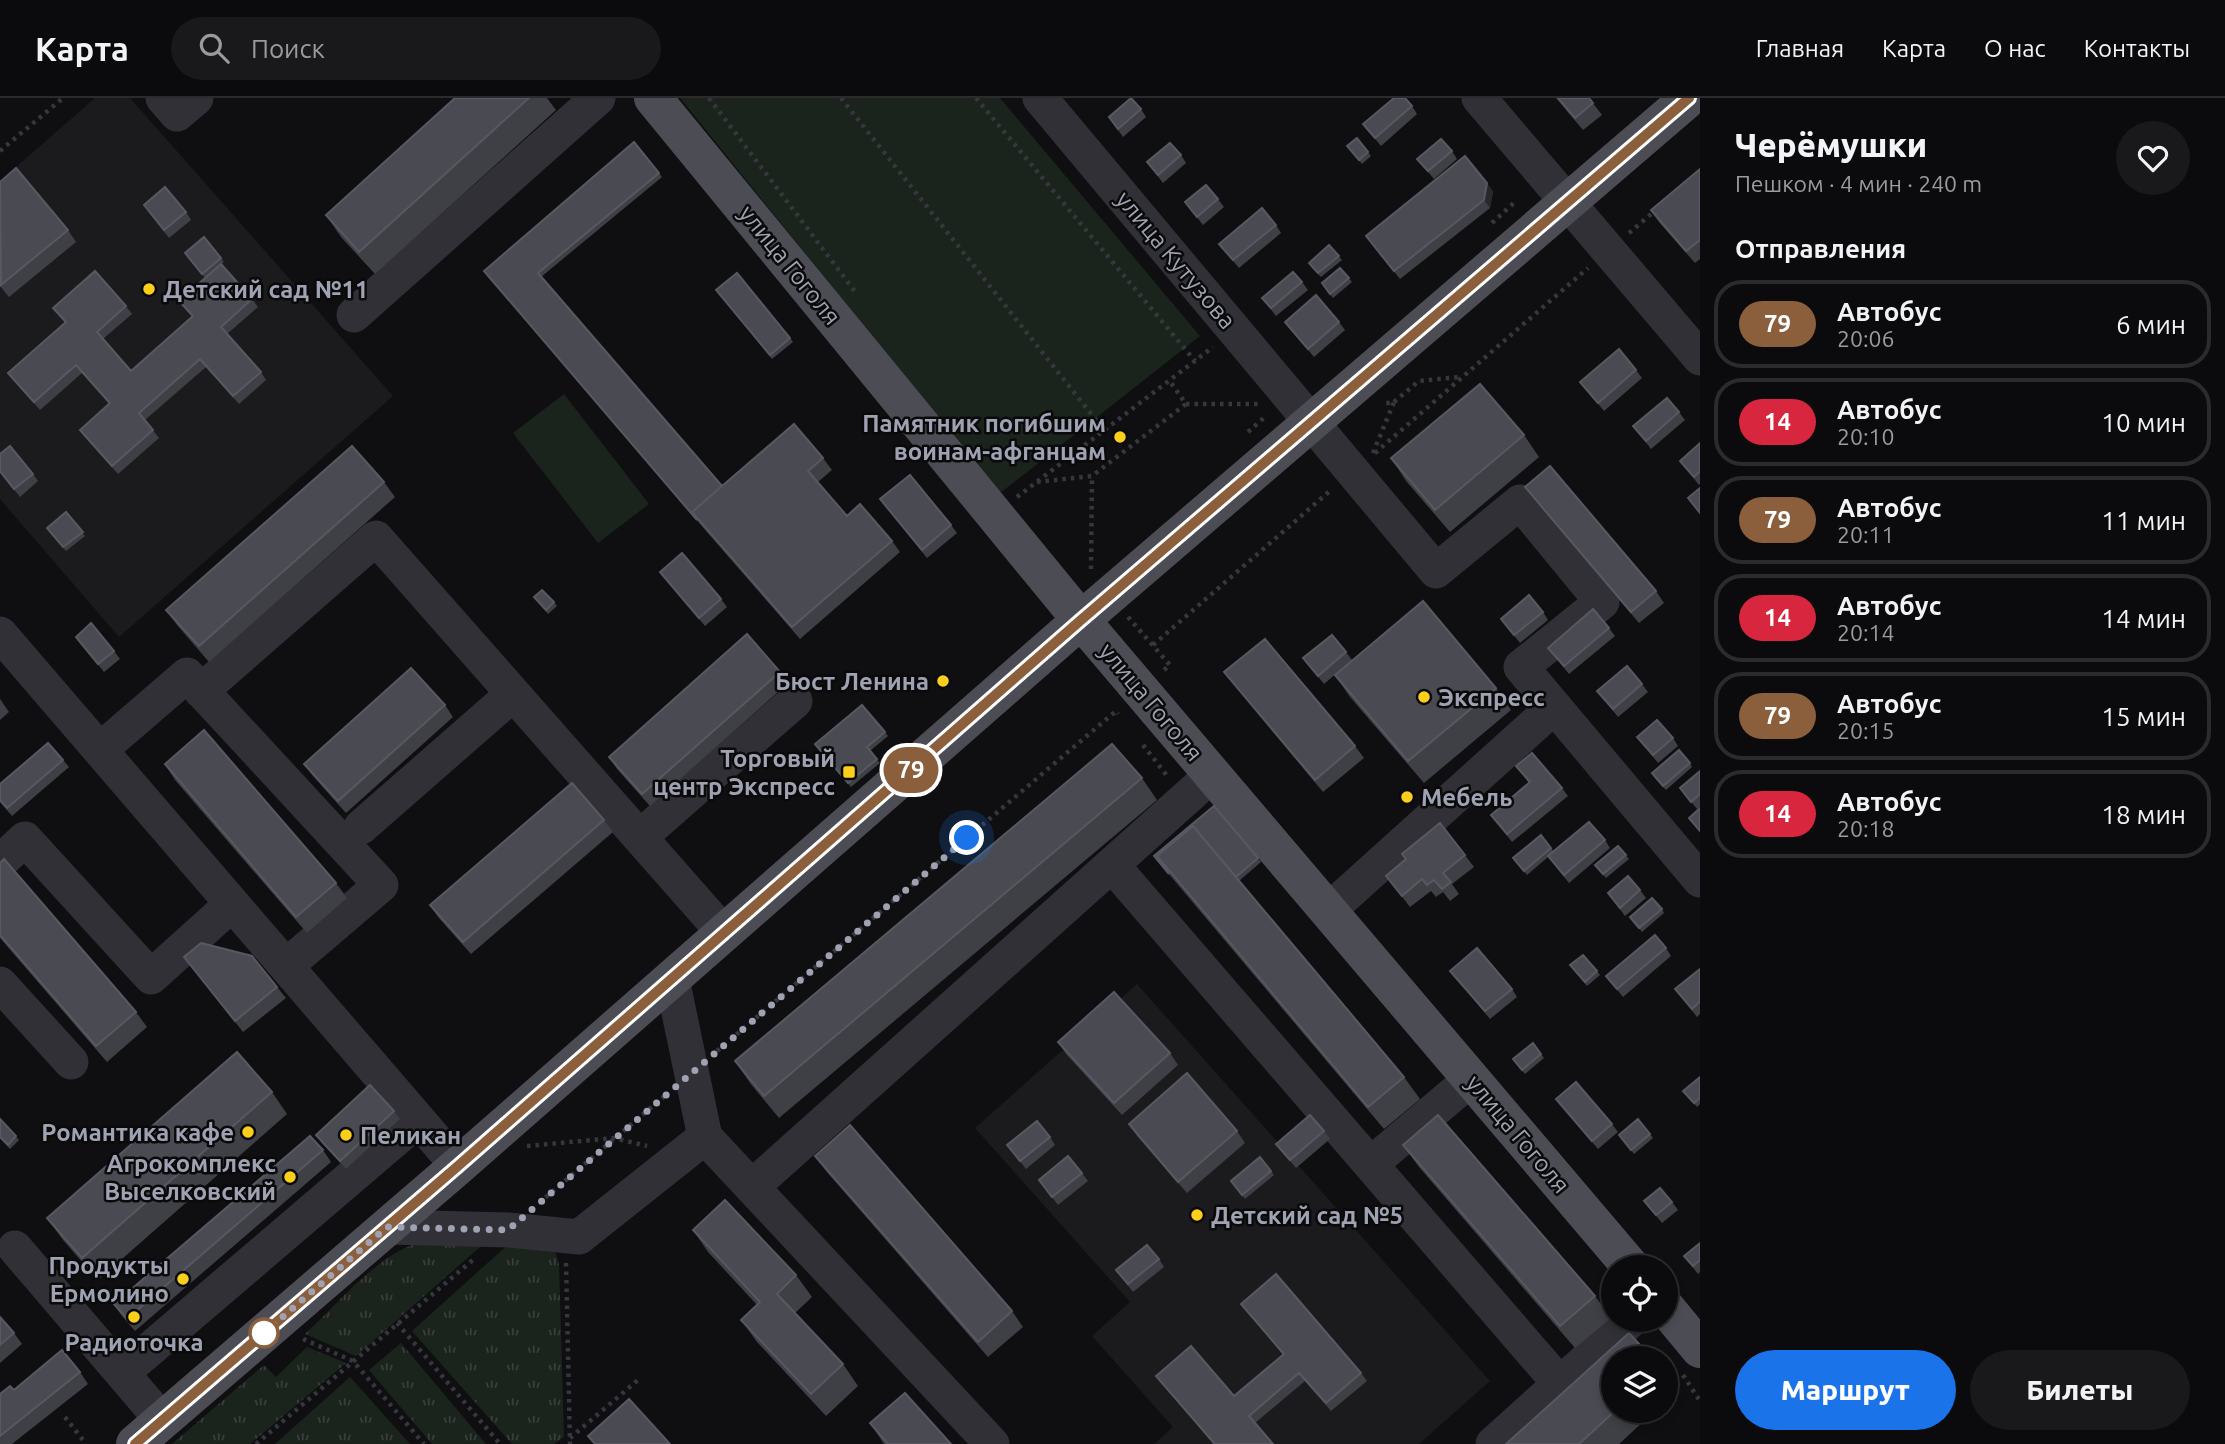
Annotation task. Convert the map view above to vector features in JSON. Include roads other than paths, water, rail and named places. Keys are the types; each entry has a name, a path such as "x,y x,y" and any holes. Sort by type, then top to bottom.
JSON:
{"main road":[{"name":"улица Гоголя","path":"653,98 1081,620 1199,787 1328,911 1621,1255"},
{"path":"148,1432 458,1166 1081,620 1689,98"},
{"path":"1678,1322 1700,1349"}],"street":[{"path":"163,98 177,114 196,98"},
{"path":"354,314 598,98"},
{"name":"улица Кутузова","path":"1040,98 1436,571 1520,502 1602,602 1521,667 1554,707"},
{"path":"1479,98 1700,358"},
{"path":"201,691 376,538 724,933"},
{"path":"0,634 458,1166"},
{"path":"100,750 187,675 381,885 286,966"},
{"path":"361,827 513,694"},
{"path":"640,837 795,701"},
{"path":"1328,911 1554,707 1700,880"},
{"path":"753,1186 1199,787"},
{"path":"0,862 25,839 151,977 232,904"},
{"path":"1112,865 1560,1384"},
{"path":"672,979 691,1073 693,1146"},
{"path":"0,984 71,1062"},
{"path":"1371,1164 1471,1079"},
{"path":"122,1373 418,1120"},
{"path":"693,1146 753,1186 992,1444"},
{"path":"387,1227 508,1230 579,1237 693,1146"},
{"path":"15,1248 122,1373 148,1432"},
{"path":"1493,1444 1618,1332"}],"place":[{"name":"Детский сад №11","path":"149,289"},
{"name":"Памятник погибшим воинам-афганцам","path":"1120,437"},
{"name":"Бюст Ленина","path":"943,681"},
{"name":"Экспресс","path":"1424,697"},
{"name":"Торговый центр Экспресс","path":"849,772"},
{"name":"Мебель","path":"1407,797"},
{"name":"Романтика кафе","path":"248,1132"},
{"name":"Пеликан","path":"346,1135"},
{"name":"Агрокомплекс Выселковский","path":"290,1177"},
{"name":"Детский сад №5","path":"1197,1215"},
{"name":"Продукты Ермолино","path":"183,1279"},
{"name":"Радиоточка","path":"134,1317"}]}
